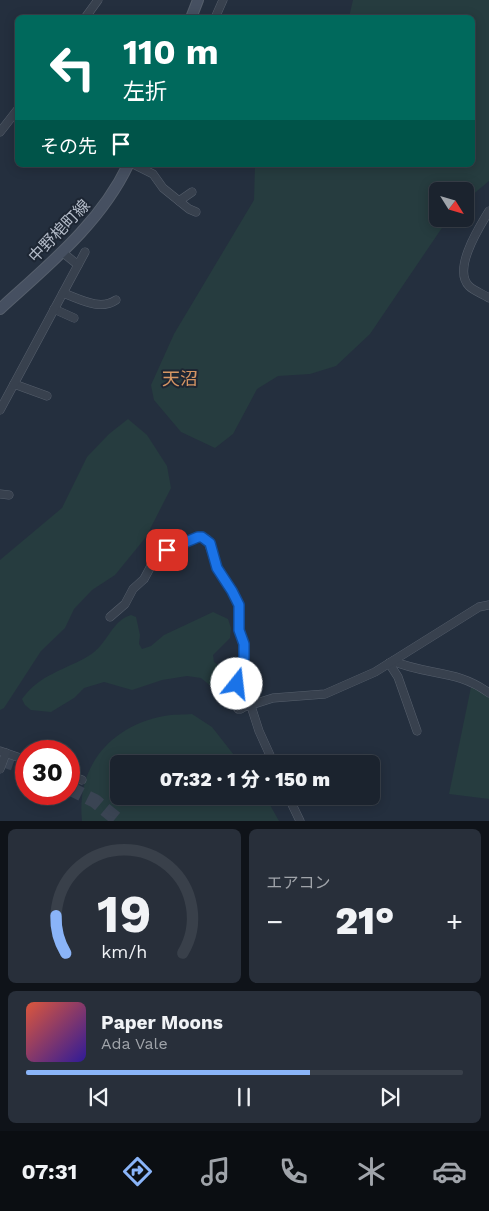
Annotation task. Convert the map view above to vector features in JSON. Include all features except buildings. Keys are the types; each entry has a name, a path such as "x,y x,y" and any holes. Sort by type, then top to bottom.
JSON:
{"main road":[{"path":"192,15 198,0"},
{"name":"中野梍町線","path":"0,309 62,252 104,206 127,167"}],"street":[{"path":"87,15 98,0"},
{"path":"216,15 223,0"},
{"path":"0,132 15,113"},
{"path":"139,167 153,174 163,188 196,212"},
{"path":"179,201 192,192"},
{"path":"489,210 468,249 464,278 468,286 489,298"},
{"path":"62,252 78,265"},
{"path":"0,410 85,252"},
{"path":"63,293 102,306 116,300"},
{"path":"54,309 74,318"},
{"path":"14,384 48,396"},
{"path":"0,494 9,495"},
{"path":"110,617 125,604 133,589 144,579 151,566 167,550 198,537 207,539 217,568 239,605 239,630 244,649 243,664 236,690 239,709 273,698 325,694 391,662 479,607 489,605"},
{"path":"391,662 418,670 462,678 473,682 489,693"},
{"path":"391,662 417,731"},
{"path":"251,706 259,731 270,755"},
{"path":"0,769 3,752 15,756"},
{"path":"292,805 300,821"}],"green space":[{"path":"353,0 489,0 489,181 474,194 474,182 429,182 429,228 442,228 370,334 336,366 310,374 278,376 257,389 233,434 215,448 181,432 154,400 151,385 174,334 254,200 255,167 475,167 475,15 349,15"},
{"path":"128,419 147,435 167,466 171,488 146,537 115,575 92,590 74,609 65,628 41,651 4,708 0,710 0,560 62,508 87,457 109,434"},
{"path":"213,612 228,619 231,628 230,638 213,655 214,662 234,677 230,695 223,696 201,678 187,676 162,680 132,690 104,682 84,688 74,698 51,712 31,710 22,699 37,683 96,651 114,627 124,618 131,615 136,617 140,635 139,644 142,649 151,646 164,635"},
{"path":"471,687 489,689 489,799 449,794"},
{"path":"192,714 212,727 234,755 110,755 110,805 270,805 279,821 82,821 82,801 85,783 91,766 101,752 113,739 128,729 145,721 167,715"}],"tunnel":[{"path":"0,759 15,764"},
{"path":"80,794 95,801 119,821"}],"district":[{"name":"天沼","path":"180,378"}],"route":[{"path":"167,550 198,537 207,539 210,543 217,568 239,605 239,630 244,644 244,658 237,684"}]}
